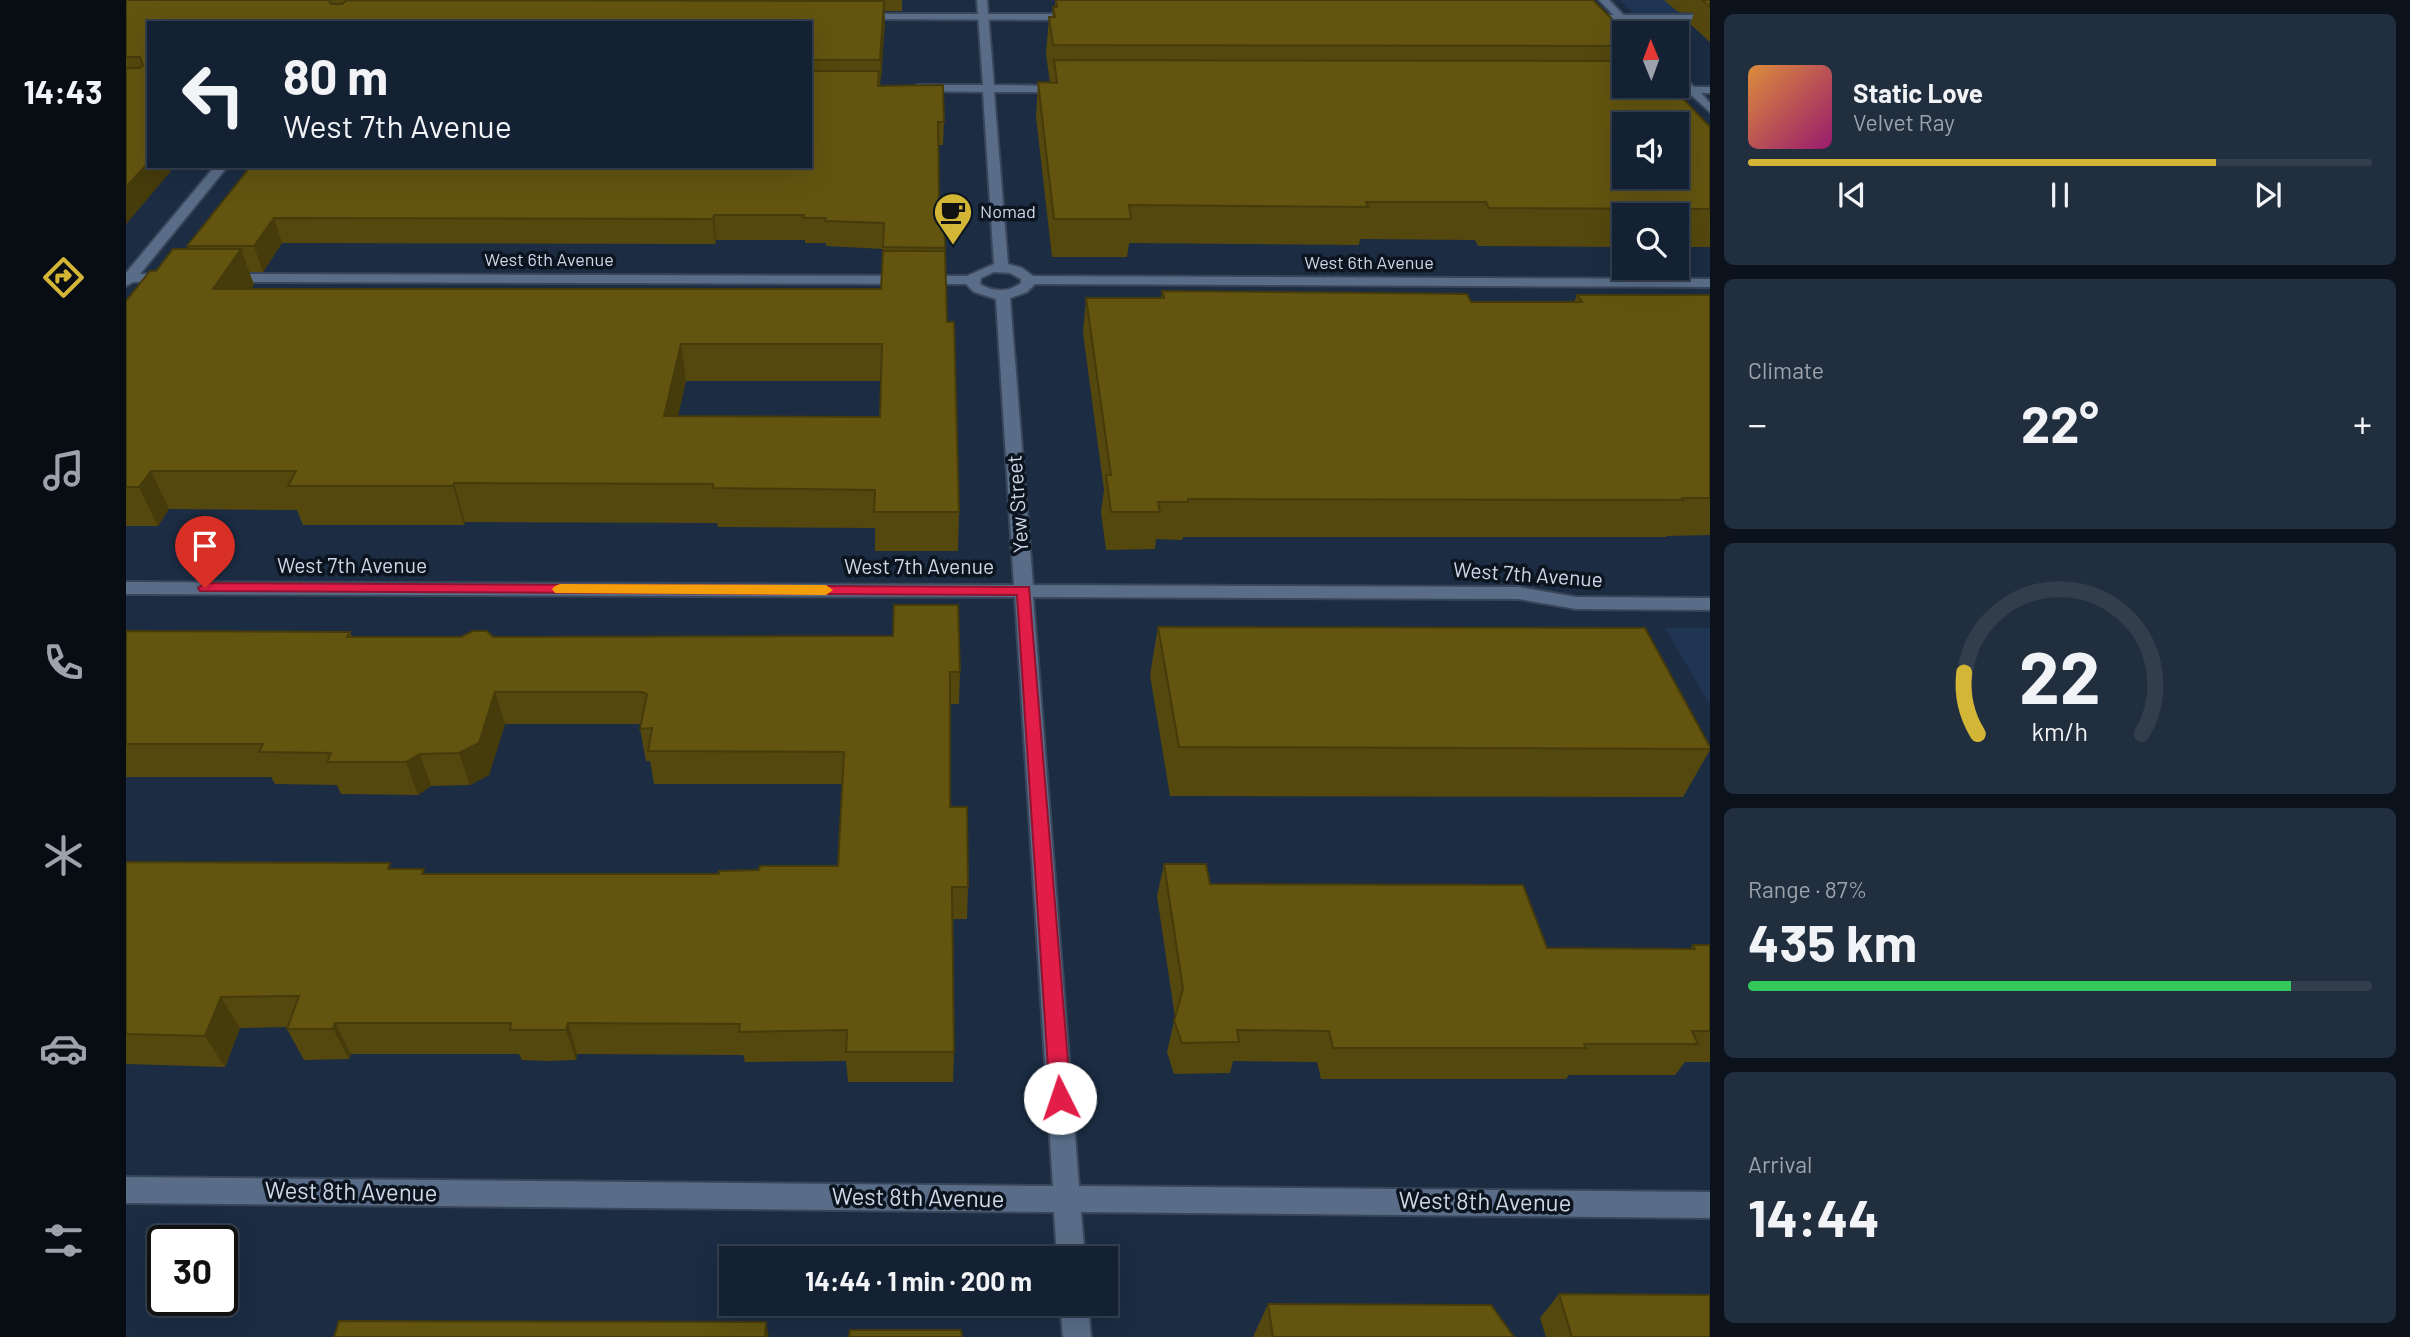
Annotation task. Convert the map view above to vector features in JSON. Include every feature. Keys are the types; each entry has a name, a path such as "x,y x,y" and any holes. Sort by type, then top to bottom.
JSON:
{"street":[{"path":"982,0 1001,267"},
{"path":"1604,0 1625,21"},
{"path":"845,17 1088,17"},
{"path":"1568,18 1710,18"},
{"path":"1689,87 1710,109"},
{"path":"906,88 1071,89"},
{"path":"1692,90 1710,90"},
{"path":"127,279 220,168"},
{"path":"1001,267 1016,270 1029,280 1025,289 1003,295 978,289 972,280 978,272 1001,267"},
{"path":"127,279 181,278"},
{"name":"West 6th Avenue","path":"205,278 972,280"},
{"name":"West 6th Avenue","path":"1029,280 1710,283"},
{"name":"Yew Street","path":"1003,295 1070,1246"},
{"name":"West 7th Avenue","path":"126,587 1518,593 1576,603 1710,604"},
{"name":"West 8th Avenue","path":"126,1190 1710,1205"},
{"path":"1075,1316 1077,1337"}],"shaded area":[{"path":"1620,0 1710,0 1710,16 1634,15"},
{"path":"1665,628 1710,628 1710,705"}],"building":[{"path":"126,0 329,0 331,4 342,4 347,0 884,1 880,60 812,60 812,21 147,21 147,164 126,187 126,68 140,68 143,65 140,57 126,57"},
{"path":"1056,0 1593,0 1614,21 1612,46 1053,45 1049,17 1055,17 1053,7 1057,7"},
{"path":"1054,60 1612,61 1612,98 1682,98 1710,127 1710,209 1689,209 1689,203 1612,203 1612,209 1489,208 1486,202 1366,202 1368,207 1129,205 1131,219 1054,219 1038,82 1057,83"},
{"path":"812,71 879,71 878,86 943,85 944,122 938,122 939,200 944,200 945,248 883,247 884,223 825,221 826,218 803,218 804,215 714,215 713,219 274,218 254,246 187,246 249,168 812,168"},
{"path":"173,249 241,249 213,289 881,289 883,251 945,251 947,322 954,322 959,512 874,512 875,490 713,488 713,484 454,483 453,486 288,486 296,471 151,471 139,487 126,487 126,301 150,271 156,271","holes":["681,344 882,344 880,417 664,416"]},
{"path":"1162,291 1467,294 1471,302 1582,302 1577,295 1710,295 1710,498 1188,499 1188,502 1158,502 1160,512 1111,512 1106,475 1111,475 1086,298 1164,298"},
{"path":"894,605 958,605 960,672 950,672 950,807 967,807 968,887 952,887 954,1052 846,1052 847,1030 739,1032 740,1024 568,1023 566,1030 510,1030 511,1023 335,1023 333,1029 287,1029 299,996 221,997 205,1036 126,1034 126,862 390,863 388,869 424,869 422,874 719,874 719,871 759,870 760,866 838,866 844,752 648,751 652,728 640,729 647,694 642,692 495,692 479,743 459,753 420,754 406,762 327,762 331,753 259,752 263,744 126,744 126,631 350,632 347,637 461,637 473,631 487,631 493,637 893,636"},
{"path":"1158,627 1645,628 1710,749 1179,747"},
{"path":"1164,864 1206,864 1210,884 1523,885 1547,948 1695,949 1693,945 1710,945 1710,1031 1692,1031 1698,1044 1584,1044 1586,1048 1333,1048 1329,1031 1237,1030 1239,1042 1182,1043 1174,1021 1183,989"},
{"path":"1559,1294 1710,1295 1710,1337 1572,1337"},
{"path":"1268,1304 1491,1305 1514,1337 1273,1337"},
{"path":"339,1321 766,1322 765,1337 334,1337"},
{"path":"850,1330 961,1330 962,1337 849,1337"}],"slow traffic":[{"path":"560,589 826,590"}],"place":[{"name":"Nomad","path":"953,246"}],"route":[{"path":"205,588 1024,590 1060,1098"}]}
